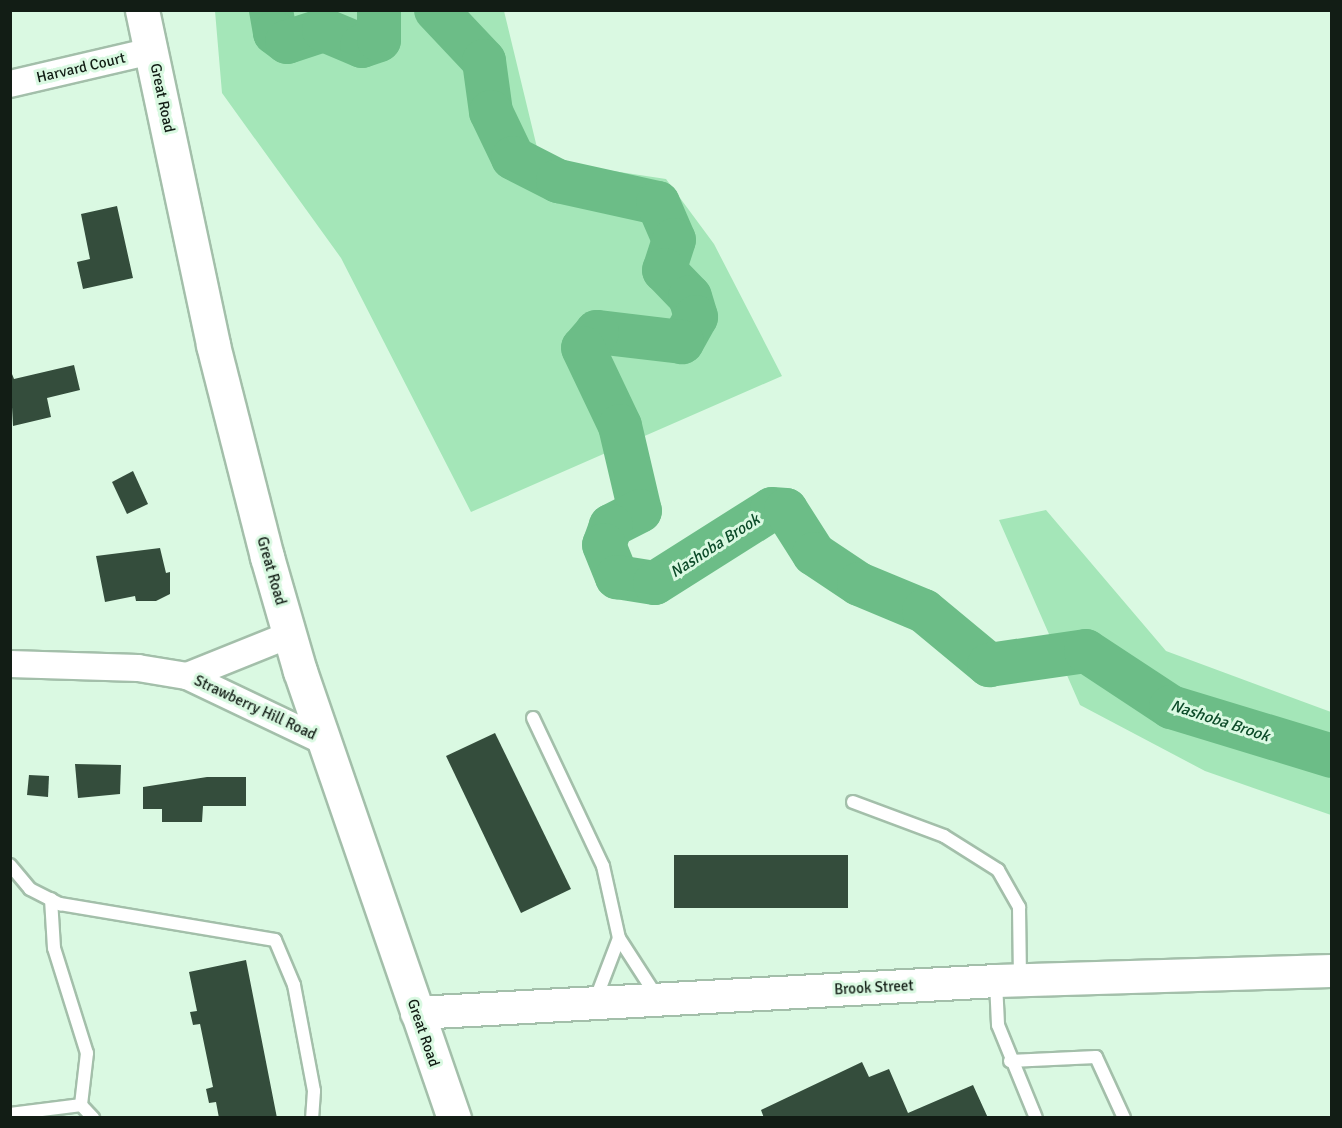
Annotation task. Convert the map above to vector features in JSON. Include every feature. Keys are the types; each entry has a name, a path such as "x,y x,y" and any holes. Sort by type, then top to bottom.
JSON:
{"main road":[{"name":"Great Road","path":"142,10 213,345 289,634 323,741 453,1118"}],"street":[{"name":"Harvard Court","path":"10,84 152,51"},
{"name":"Strawberry Hill Road","path":"187,676 289,634"},
{"name":"Strawberry Hill Road","path":"10,664 138,668 187,676 323,741"},
{"name":"Brook Street","path":"417,1014 1008,981 1332,971"}],"lane":[{"path":"533,717 603,866 619,938 658,999"},
{"path":"853,802 944,836 998,870 1019,907 1008,981 998,1025 1010,1061 1035,1118"},
{"path":"10,866 30,889 51,899 124,918 200,925 275,940 294,985 314,1091 312,1118"},
{"path":"51,899 54,948 87,1053 81,1105 93,1118"},
{"path":"594,1004 619,938"},
{"path":"1010,1061 1096,1057 1124,1118"},
{"path":"10,1114 81,1105"}],"green space":[{"path":"215,11 504,11 540,160 666,179 714,244 782,376 471,512 341,258 222,93"},
{"path":"1046,510 1166,651 1331,712 1331,815 1205,771 1080,705 999,520"}],"building":[{"path":"117,206 133,278 83,289 77,262 90,259 81,214"},
{"path":"74,365 80,390 47,398 51,417 13,426 10,369 14,379"},
{"path":"133,471 148,504 127,514 112,482"},
{"path":"160,548 166,573 170,572 170,594 156,601 136,601 135,596 105,602 96,556"},
{"path":"495,733 571,889 521,913 446,756"},
{"path":"75,764 121,765 120,794 78,798"},
{"path":"29,775 49,776 48,797 27,795"},
{"path":"207,777 246,777 246,806 203,806 202,822 162,822 162,809 143,809 143,787"},
{"path":"674,855 848,855 848,908 674,908"},
{"path":"246,960 277,1118 219,1118 216,1102 209,1103 206,1089 213,1087 200,1024 193,1025 190,1012 197,1011 189,972"},
{"path":"862,1062 869,1077 889,1069 908,1113 973,1085 988,1118 764,1118 761,1110"}],"waterway":[{"name":"Nashoba Brook","path":"271,10 275,33 287,42 324,30 362,46 379,40 379,10"},
{"name":"Nashoba Brook","path":"436,10 484,61 491,112 513,158 558,181 658,203 674,240 664,270 690,297 696,317 682,342 597,332 583,348 620,426 640,511 611,526 604,545 617,577 655,583 772,509 786,510 814,554 859,584 924,611 989,665 1086,651 1171,707 1332,756"}]}
